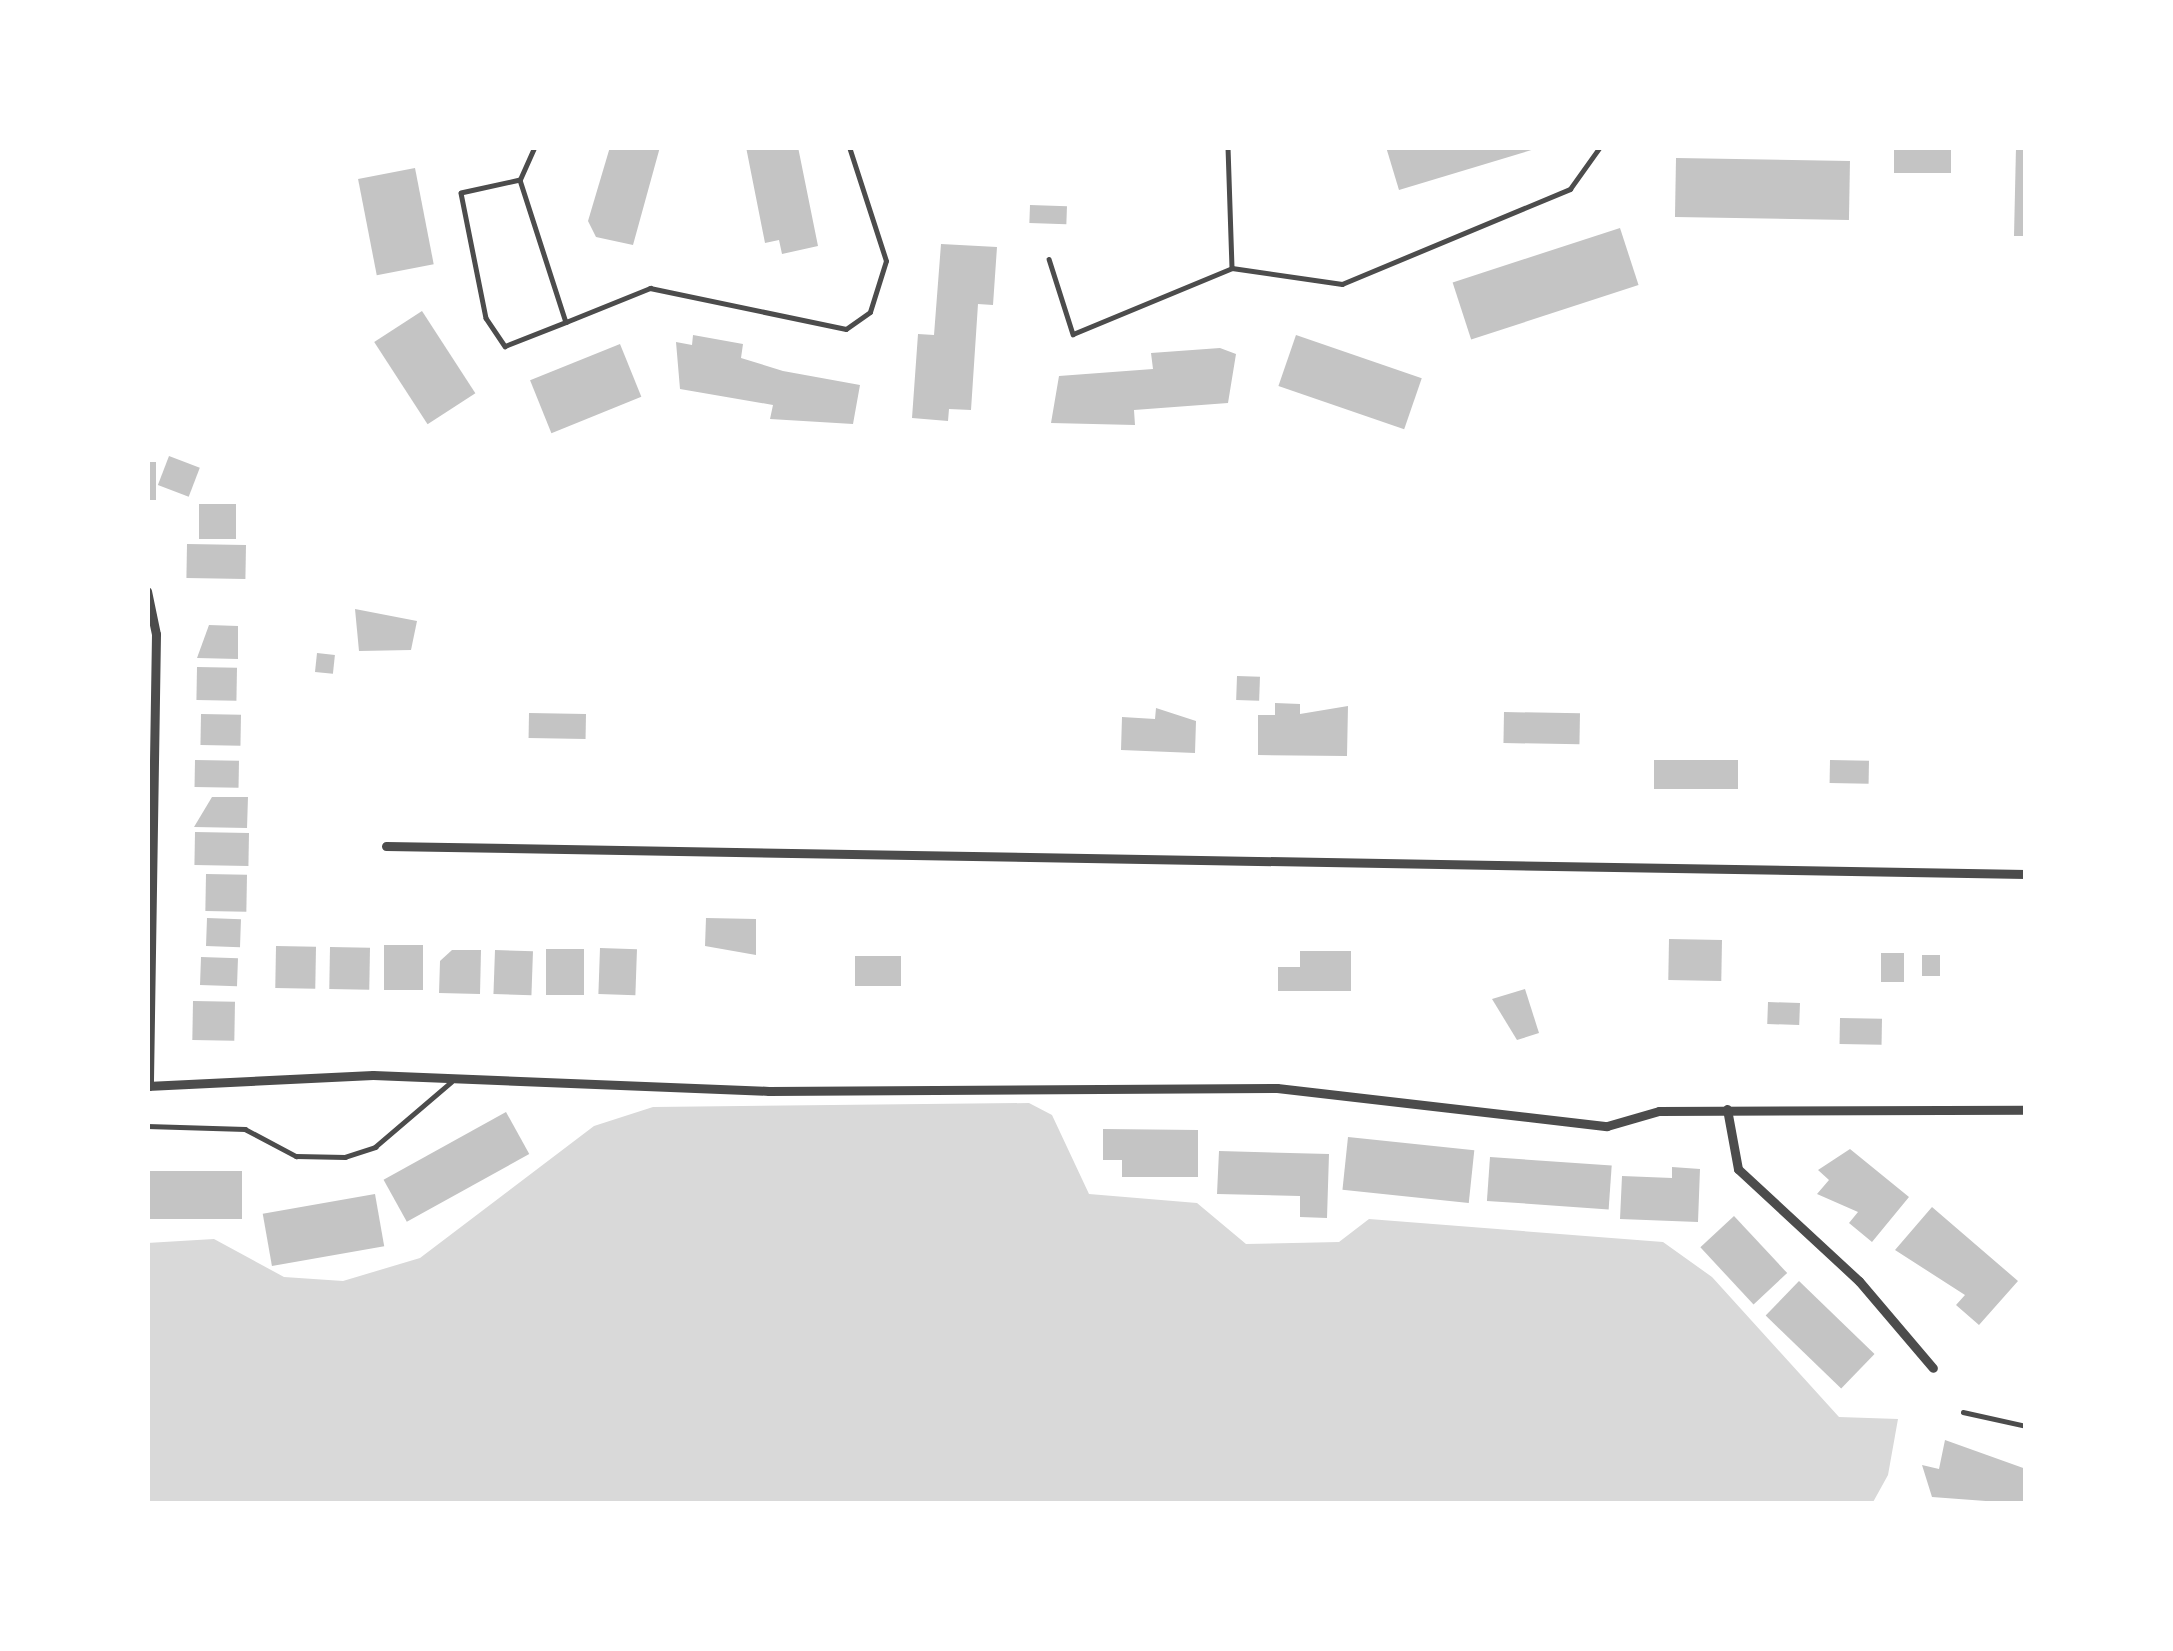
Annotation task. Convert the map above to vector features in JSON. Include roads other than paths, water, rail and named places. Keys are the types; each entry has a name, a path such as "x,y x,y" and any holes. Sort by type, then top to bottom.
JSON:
{"street":[{"path":"147,591 148,1086 458,1076 769,1090 1277,1088 1607,1126 1727,1109 2026,1110"},
{"path":"386,846 2026,874"},
{"path":"1727,1109 1738,1169 1859,1281 1933,1368"}],"lane":[{"path":"536,147 520,180 566,322"},
{"path":"520,180 461,194 486,318 506,346 650,288 846,329 870,312 886,261 849,147"},
{"path":"1228,147 1232,268"},
{"path":"1049,260 1073,334 1232,268 1342,284 1570,189 1600,147"},
{"path":"147,1126 245,1129 296,1156 345,1157 375,1147 458,1076"},
{"path":"1963,1412 2026,1426"}]}
